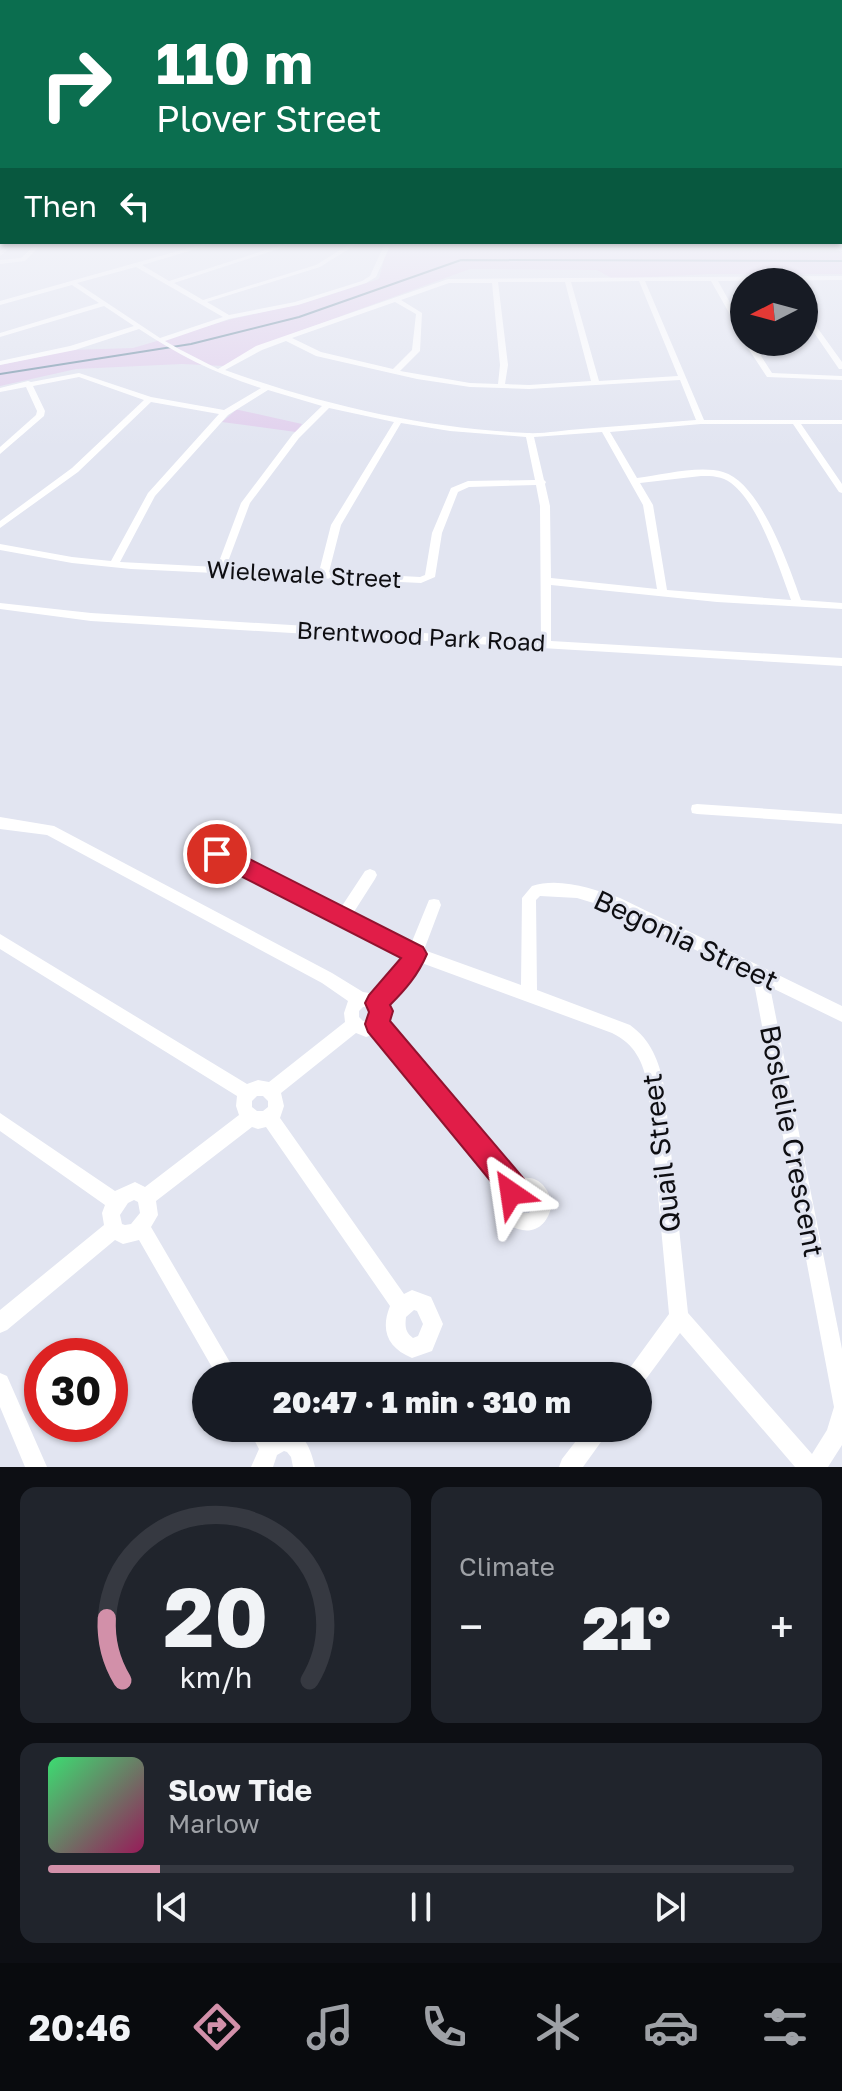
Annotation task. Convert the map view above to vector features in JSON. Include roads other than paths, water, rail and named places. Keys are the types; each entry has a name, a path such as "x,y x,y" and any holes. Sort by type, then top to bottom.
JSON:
{"street":[{"path":"0,335 82,310"},
{"path":"114,310 173,349 266,388 399,420 478,433 529,436 701,422 842,422"},
{"path":"217,310 228,317"},
{"path":"160,340 228,317 262,310"},
{"path":"219,370 259,348 363,310"},
{"path":"395,371 416,351 419,313 415,310"},
{"path":"498,310 504,365 501,387"},
{"path":"576,310 596,384"},
{"path":"654,310 701,422"},
{"path":"0,363 72,348 139,327"},
{"path":"818,333 842,367"},
{"path":"286,338 319,354 443,382 501,387 682,378"},
{"path":"757,356 770,375 842,378"},
{"path":"0,390 79,375 149,399 225,413"},
{"path":"0,451 40,416 41,411 28,383"},
{"path":"114,564 151,495 225,413 266,388"},
{"path":"0,525 75,470 149,399"},
{"path":"220,571 246,503 296,436 329,404"},
{"path":"323,576 336,525 399,420"},
{"path":"795,422 842,490"},
{"path":"604,429 648,505 662,591"},
{"path":"529,436 542,482 547,581 546,644"},
{"path":"830,473 842,472"},
{"path":"635,481 716,474 734,480 772,538 797,603"},
{"name":"Wielewale Street","path":"0,547 114,564 421,580 430,577 437,533 454,490 468,484 542,482"},
{"path":"547,581 717,599 842,606"},
{"name":"Brentwood Park Road","path":"0,606 106,618 842,662"},
{"path":"697,809 842,819"},
{"path":"0,823 49,830 327,978 381,1011 377,1024"},
{"name":"Quail Street","path":"220,853 230,861 415,954 623,1029 636,1038 647,1053 656,1086 679,1317"},
{"path":"343,917 370,875"},
{"name":"Begonia Street","path":"529,995 529,898 539,890 592,894 842,1014"},
{"path":"355,1024 352,1011 404,975 434,905"},
{"path":"0,941 249,1094"},
{"name":"Boslelie Crescent","path":"760,975 842,1401"},
{"path":"355,1024 363,1028 377,1024"},
{"path":"271,1091 355,1024"},
{"path":"377,1024 514,1188"},
{"path":"249,1118 244,1104 249,1094 262,1088 271,1091"},
{"path":"249,1118 259,1121 269,1117 276,1104 271,1091"},
{"path":"269,1117 401,1306"},
{"path":"146,1197 249,1118"},
{"path":"0,1121 116,1202"},
{"path":"135,1191 146,1197 150,1208 142,1228 130,1235 123,1235 114,1229 111,1213 116,1202 128,1192 135,1191"},
{"path":"142,1228 220,1362"},
{"path":"0,1323 114,1229"},
{"path":"646,1362 679,1317 809,1467"},
{"path":"0,1383 36,1467"},
{"path":"816,1467 836,1435 842,1413"},
{"path":"266,1457 281,1440 293,1442 301,1452 304,1467"},
{"path":"570,1467 589,1442"}],"waterway":[{"path":"0,374 191,344 318,310"}]}
